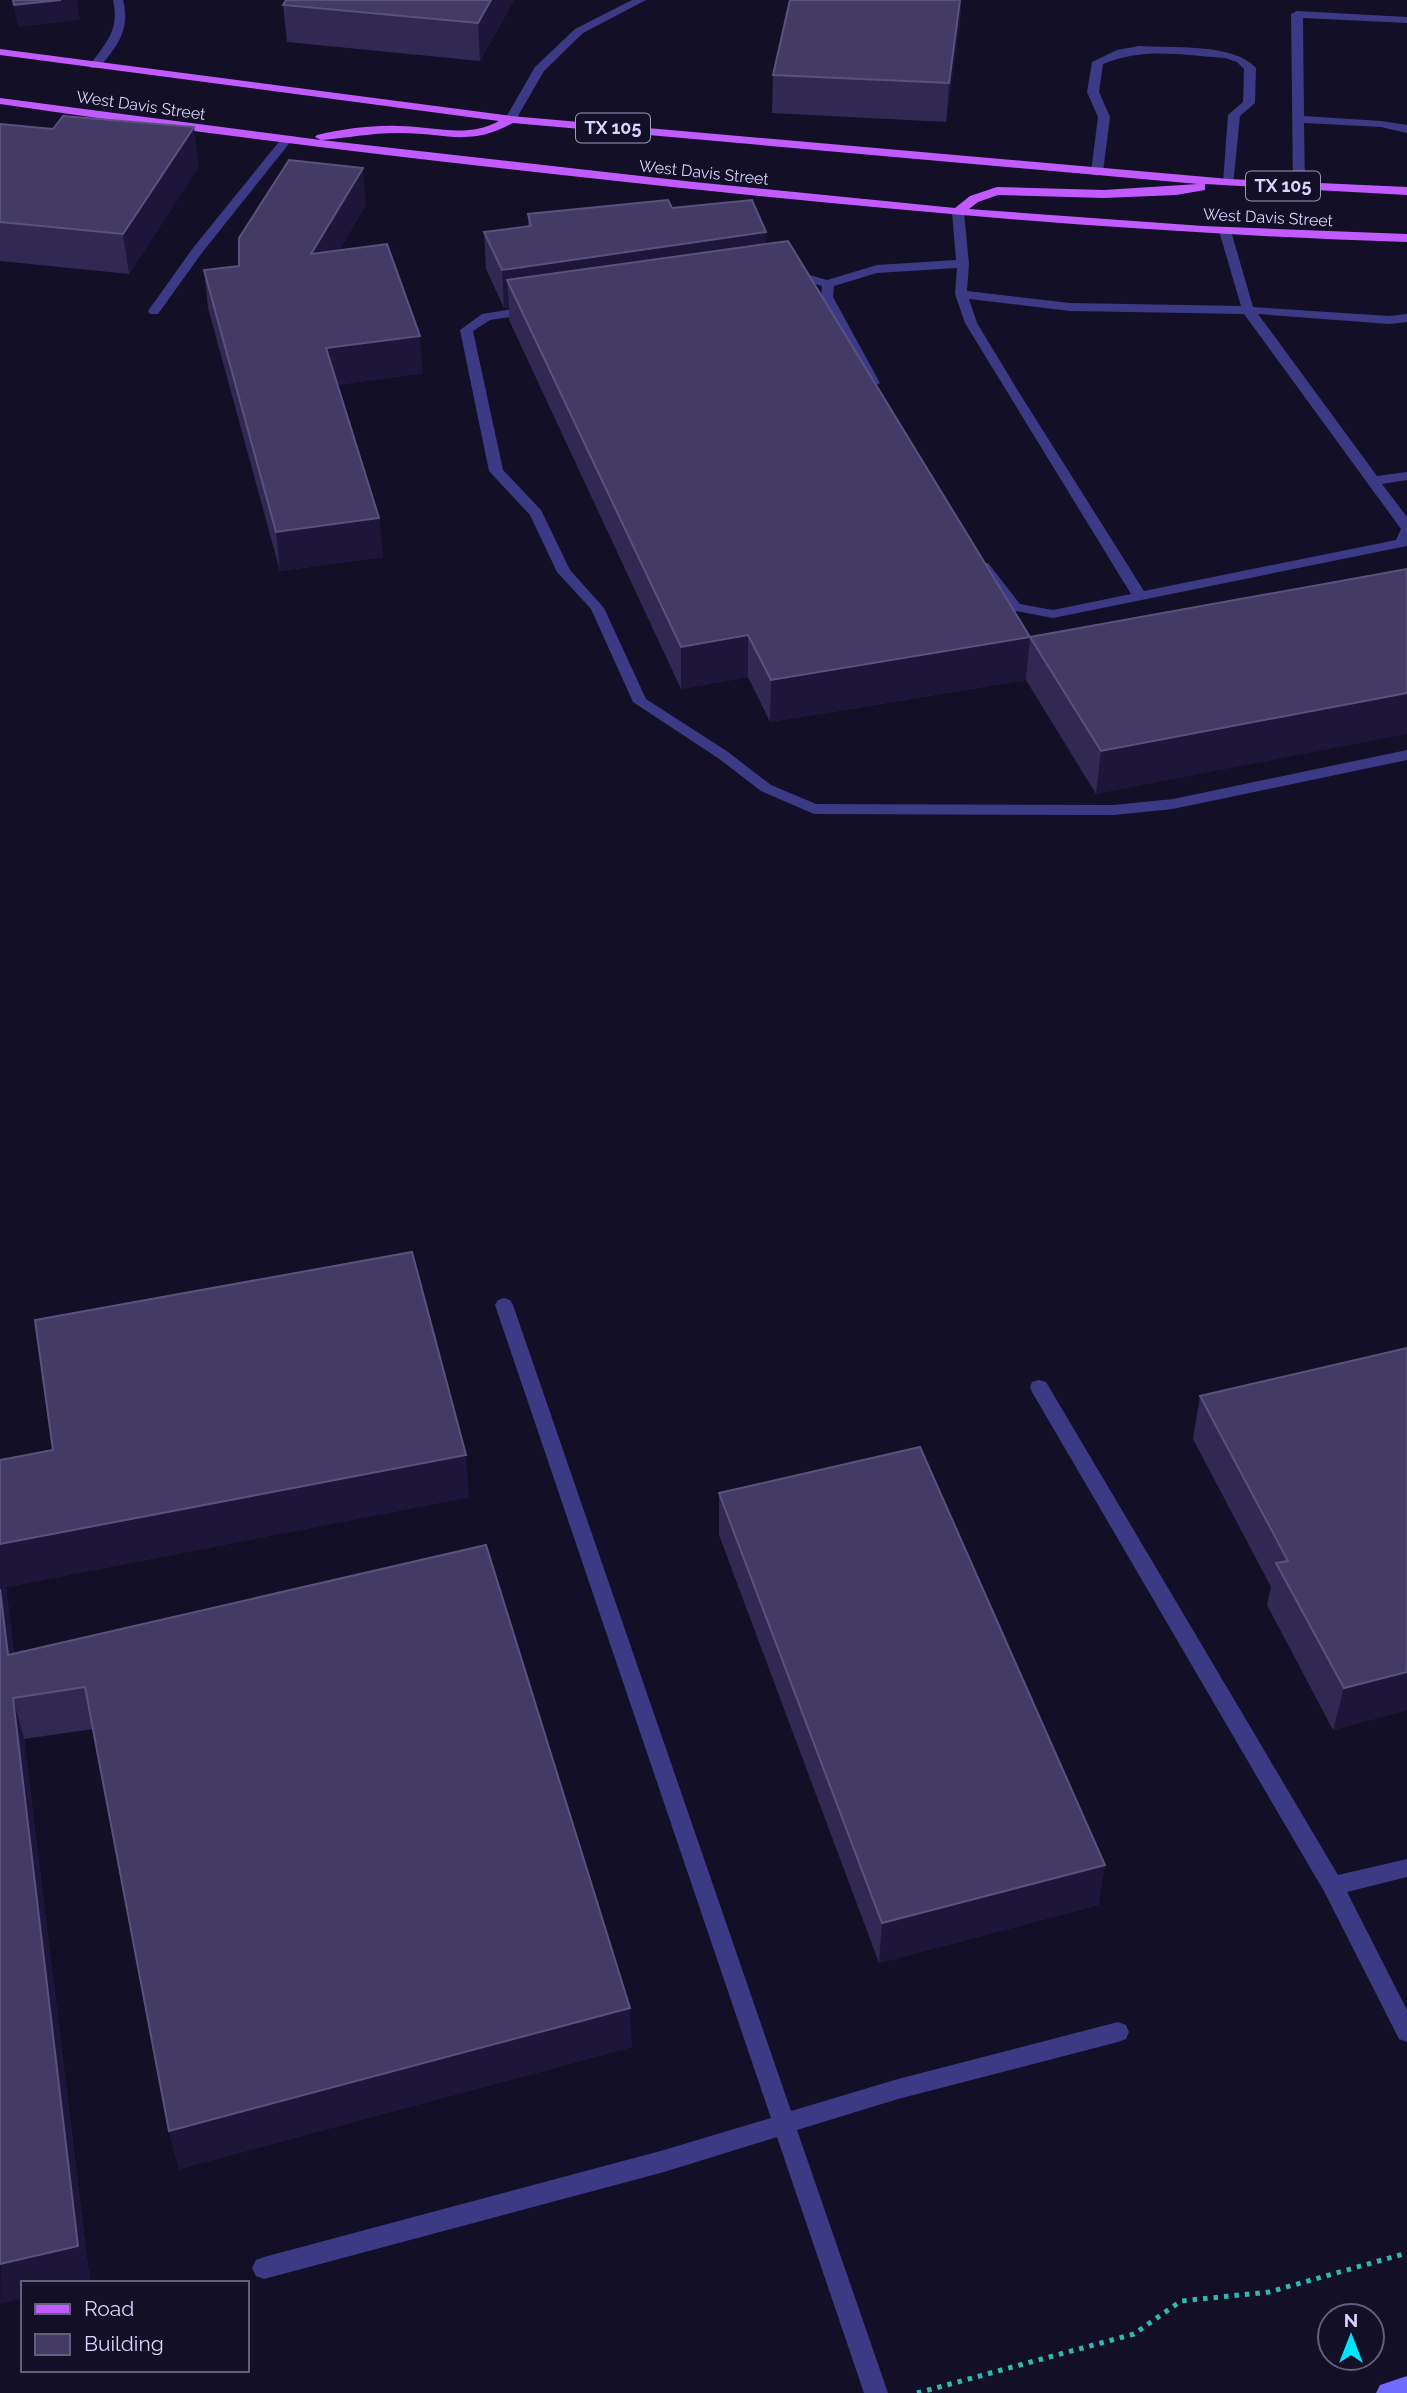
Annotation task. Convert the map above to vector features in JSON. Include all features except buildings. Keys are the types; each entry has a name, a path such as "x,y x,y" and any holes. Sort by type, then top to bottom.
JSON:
{"main road":[{"name":"West Davis Street","path":"0,52 511,119 1229,183 1407,191"},
{"name":"West Davis Street","path":"0,100 286,141 792,197 1224,231 1407,239"},
{"path":"286,141 397,129 455,135 488,132 511,119"},
{"path":"958,212 974,199 997,191 1104,194 1176,191 1229,183"},
{"path":"1388,2393 1407,2388"}],"street":[{"path":"96,66 122,29 123,18 118,0"},
{"path":"511,119 539,69 579,31 641,0"},
{"path":"1299,187 1297,14 1407,20"},
{"path":"1097,172 1104,117 1093,92 1098,62 1121,52 1139,49 1226,55 1241,60 1250,68 1249,103 1234,115 1229,183"},
{"path":"1298,119 1381,124 1407,130"},
{"path":"154,311 197,251 286,141"},
{"path":"958,212 963,264 961,294 971,323 1140,596"},
{"path":"979,559 1015,607 1054,614 1402,543 1407,529 1248,310 1224,231"},
{"path":"779,274 792,272 828,284 849,274 897,265 963,264"},
{"path":"828,284 827,298 881,398"},
{"path":"961,294 1069,307 1248,310 1389,320 1407,318"},
{"path":"552,307 485,317 466,330 496,471 536,513 564,572 597,608 640,702 723,755 766,788 814,808 1114,810 1173,804 1407,755"},
{"path":"1374,481 1407,476"},
{"path":"505,1305 876,2393"},
{"path":"1038,1387 1333,1886 1407,2032"},
{"path":"1333,1886 1407,1868"},
{"path":"264,2268 664,2161 898,2089 1118,2032"}],"path":[{"path":"916,2393 1134,2334 1181,2301 1269,2292 1407,2253"}]}
